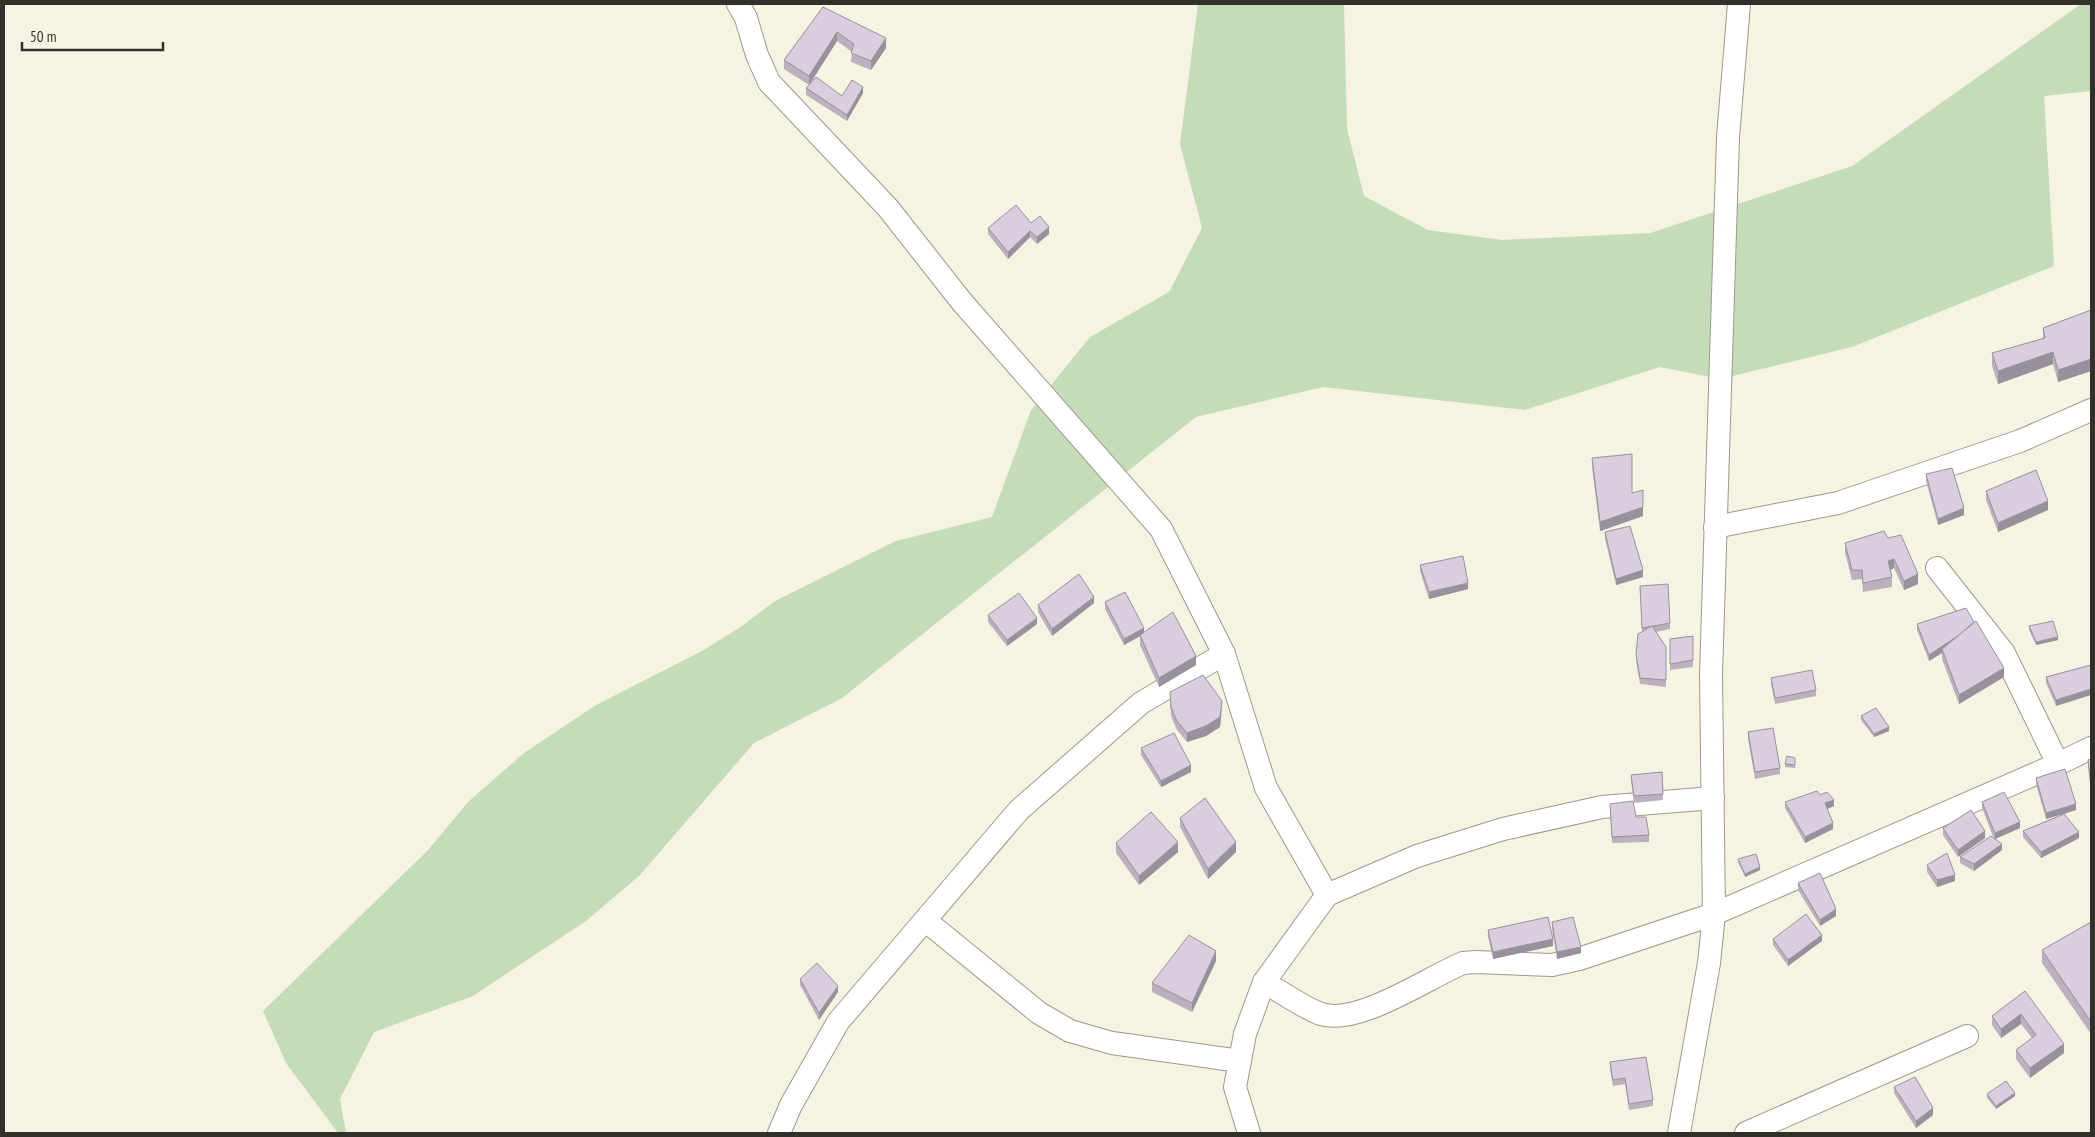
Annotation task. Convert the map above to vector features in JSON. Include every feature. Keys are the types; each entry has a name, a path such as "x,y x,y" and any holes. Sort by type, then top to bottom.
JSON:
{"street":[{"path":"738,4 769,82 888,208 962,302 1161,529 1224,654 1266,788 1327,895"},
{"path":"1679,1133 1709,962 1714,914 1711,674 1715,526 1728,137 1739,4"},
{"path":"1715,526 1838,503 2020,441 2091,410"},
{"path":"1937,568 2004,654 2058,764"},
{"path":"779,1133 791,1105 838,1022 1019,810 1141,703 1224,654"},
{"path":"1264,982 1320,1014 1335,1016 1355,1013 1383,1002 1463,964 1475,962 1552,965 1579,959 1714,914 2091,748"},
{"path":"1249,1133 1235,1087 1245,1034 1264,982 1327,895 1417,856 1504,829 1602,807 1713,798"},
{"path":"926,921 1039,1013 1070,1031 1112,1043 1240,1061"},
{"path":"1746,1133 1967,1036"}],"green space":[{"path":"1198,4 1344,4 1347,129 1364,196 1428,230 1502,240 1650,233 1852,166 2081,4 2091,4 2091,91 2044,96 2054,266 1852,347 1720,379 1660,367 1525,410 1323,387 1196,417 842,698 754,743 640,875 586,921 473,996 374,1032 340,1099 346,1133 338,1133 286,1063 263,1011 428,850 468,802 524,753 596,705 702,651 739,628 775,601 896,541 992,517 1031,410 1090,337 1169,292 1202,228 1180,144"}],"building":[{"path":"823,7 886,38 871,61 851,53 854,44 837,32 809,76 784,60"},
{"path":"816,77 842,96 852,80 863,87 847,115 806,88"},
{"path":"1016,205 1031,223 1040,216 1049,227 1037,237 1030,231 1008,252 988,228"},
{"path":"2091,310 2091,359 2058,370 2053,352 1998,371 1992,353 2045,338 2043,328"},
{"path":"1632,454 1632,493 1643,490 1643,507 1600,522 1592,458"},
{"path":"1952,468 1964,508 1938,519 1926,474"},
{"path":"2036,470 2048,501 1998,523 1986,491"},
{"path":"1630,526 1643,570 1616,579 1605,532"},
{"path":"1884,531 1888,538 1901,535 1918,574 1904,581 1894,559 1888,561 1892,577 1863,583 1862,570 1852,570 1845,543"},
{"path":"1463,556 1468,583 1429,592 1420,565"},
{"path":"1079,574 1094,597 1052,629 1038,605"},
{"path":"1668,584 1670,623 1642,628 1640,586"},
{"path":"1125,592 1144,628 1124,639 1105,602"},
{"path":"1019,593 1037,618 1007,640 988,615"},
{"path":"1966,608 1974,622 1959,635 1929,655 1917,624"},
{"path":"1173,612 1196,656 1159,678 1140,635"},
{"path":"1976,621 2004,668 1959,695 1942,649"},
{"path":"2053,621 2058,637 2036,642 2029,626"},
{"path":"1652,626 1666,647 1666,680 1640,678 1636,654 1638,634"},
{"path":"1693,636 1693,660 1670,664 1670,639"},
{"path":"2091,665 2091,689 2056,700 2046,677"},
{"path":"1812,670 1816,690 1775,698 1771,678"},
{"path":"1203,675 1222,701 1220,717 1206,726 1187,733 1177,721 1171,707 1170,692"},
{"path":"1876,708 1889,727 1874,734 1861,716"},
{"path":"1773,728 1780,768 1755,772 1748,732"},
{"path":"1174,733 1191,765 1161,781 1141,748"},
{"path":"1787,756 1795,758 1795,765 1785,764"},
{"path":"2091,759 2091,785 2088,760"},
{"path":"2065,769 2076,804 2046,813 2036,778"},
{"path":"1662,772 1663,794 1634,796 1631,775"},
{"path":"1817,791 1820,795 1827,792 1834,800 1825,803 1833,823 1805,837 1785,802"},
{"path":"2004,792 2020,822 1995,833 1982,802"},
{"path":"1205,798 1236,842 1208,869 1180,818"},
{"path":"1633,801 1636,817 1646,817 1649,835 1612,837 1610,804"},
{"path":"1971,810 1985,831 1958,850 1943,828"},
{"path":"1151,812 1178,842 1139,876 1116,843"},
{"path":"2064,814 2079,832 2041,852 2023,831"},
{"path":"1991,836 2002,844 1974,864 1960,857"},
{"path":"1947,853 1955,875 1937,880 1927,865"},
{"path":"1756,854 1760,867 1745,874 1738,859"},
{"path":"1820,873 1836,909 1820,920 1798,883"},
{"path":"1806,914 1822,935 1788,960 1773,939"},
{"path":"1548,917 1553,939 1493,952 1488,930"},
{"path":"1573,917 1581,947 1557,952 1552,922"},
{"path":"2091,922 2091,1022 2042,950"},
{"path":"1189,935 1216,951 1192,1003 1152,983"},
{"path":"817,963 838,986 819,1013 800,979"},
{"path":"2025,991 2064,1044 2030,1068 2016,1050 2036,1035 2021,1014 2001,1029 1992,1016"},
{"path":"1646,1057 1653,1100 1629,1104 1625,1078 1613,1080 1610,1062"},
{"path":"1915,1077 1933,1108 1916,1121 1894,1087"},
{"path":"2006,1081 2015,1093 1996,1106 1987,1094"}]}
